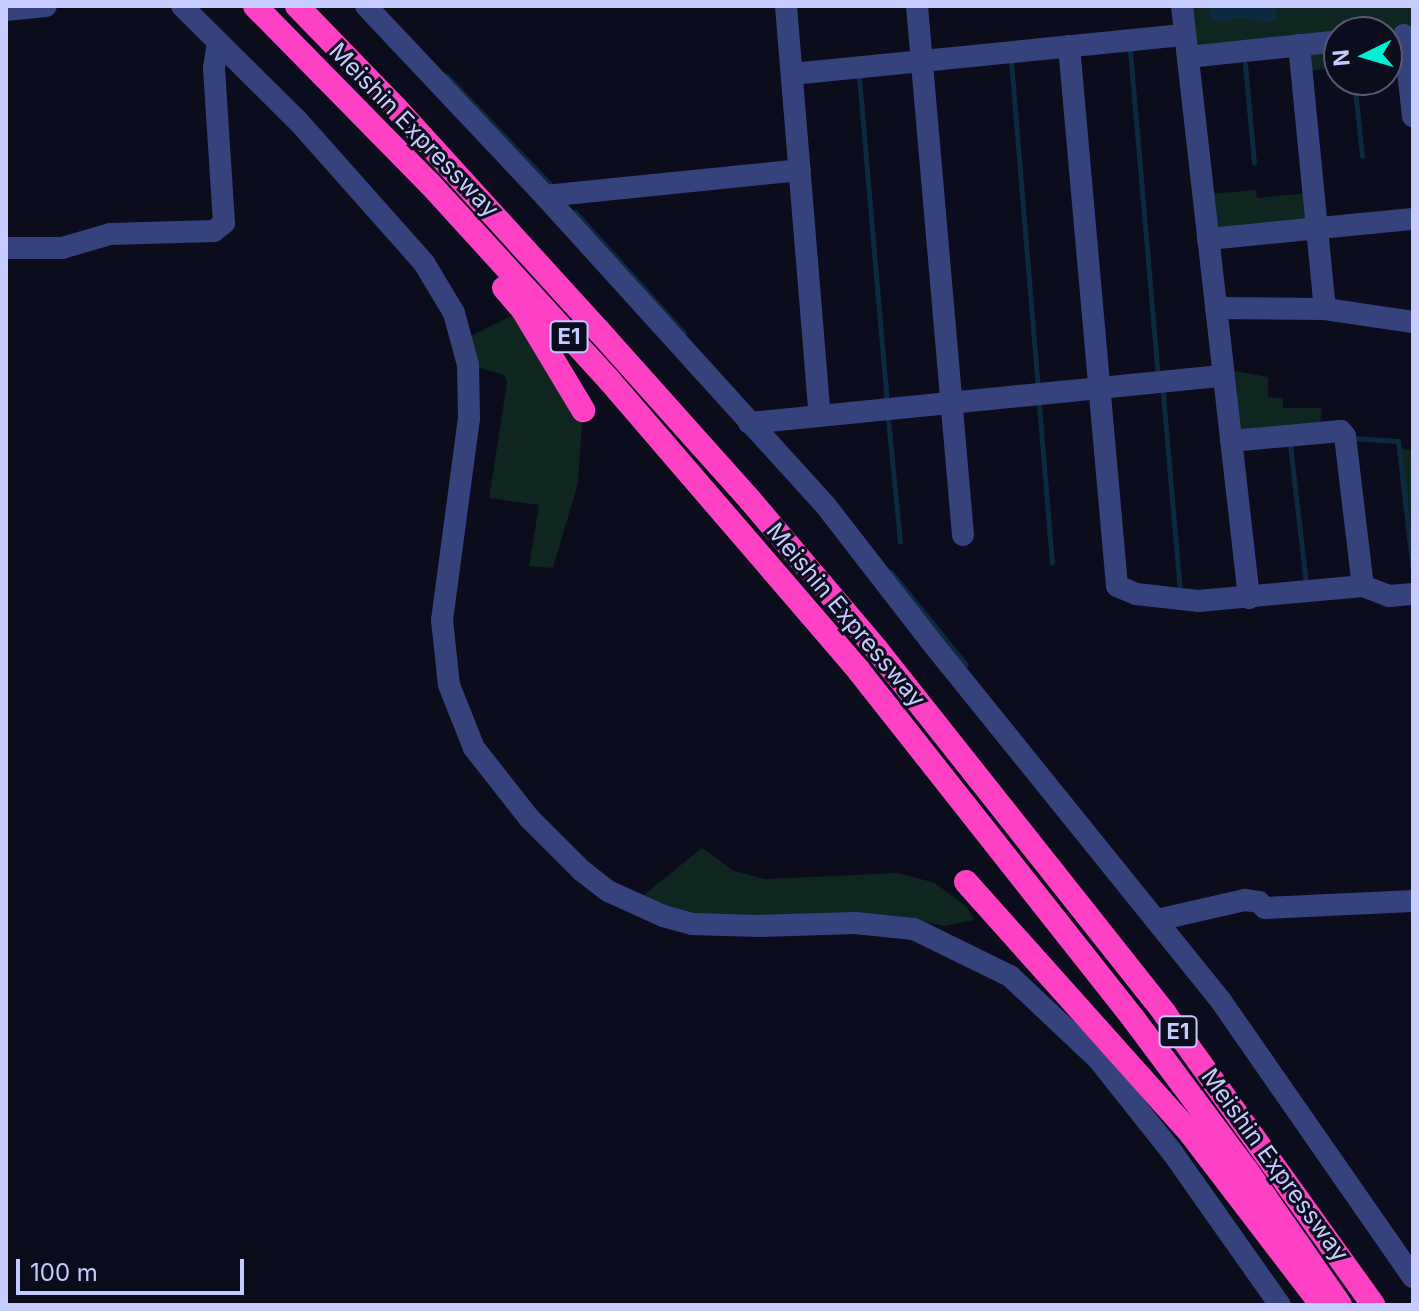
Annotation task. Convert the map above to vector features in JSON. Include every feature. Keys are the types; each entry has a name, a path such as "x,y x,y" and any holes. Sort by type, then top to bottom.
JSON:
{"highway":[{"name":"Meishin Expressway","path":"300,9 396,108 620,353 891,667 1165,1014 1373,1305"},
{"name":"Meishin Expressway","path":"259,11 430,184 609,380 859,671 972,811 1209,1120 1340,1305"},
{"path":"430,184 455,233 523,310 583,410"},
{"path":"966,882 1191,1134 1321,1305"}],"street":[{"path":"6,10 46,6"},
{"path":"182,6 298,121 424,263 454,313 468,365 469,418 442,620 449,685 474,748 529,818 581,870 608,891 663,916 692,924 758,926 855,923 914,929 1010,976 1098,1059 1172,1152 1280,1305"},
{"path":"366,6 545,196 826,506 929,639 1221,1001 1413,1277"},
{"path":"786,6 820,416"},
{"path":"917,6 963,535"},
{"path":"1182,6 1249,598"},
{"path":"6,248 62,248 110,234 214,231 224,223 214,68 218,43"},
{"path":"792,74 1069,46 1323,43"},
{"path":"1299,45 1325,309"},
{"path":"1069,46 1117,586 1176,601 1249,598 1363,586 1389,596 1413,594"},
{"path":"1403,48 1413,110"},
{"path":"545,196 800,170"},
{"path":"1208,239 1413,219"},
{"path":"1216,308 1325,309 1413,322"},
{"path":"749,423 1224,376"},
{"path":"1231,441 1341,431 1345,436 1363,586"},
{"path":"1157,920 1245,900 1259,902 1265,908 1413,901"}],"green space":[{"path":"1189,6 1413,6 1413,29 1403,29 1403,16 1323,16 1323,34 1198,49"},
{"path":"1323,50 1323,69 1308,71 1311,51"},
{"path":"1256,190 1257,198 1307,193 1309,215 1304,221 1216,230 1208,194"},
{"path":"523,310 583,410 578,483 553,568 529,566 539,505 489,498 507,383 505,375 468,365 461,341"},
{"path":"1235,371 1268,377 1268,397 1283,398 1283,408 1322,408 1320,425 1240,433"},
{"path":"1401,449 1413,450 1413,540 1412,540"},
{"path":"702,848 734,871 765,879 899,873 935,883 967,907 974,920 944,926 914,919 706,917 640,898"}],"water":[{"path":"1276,6 1277,18 1268,23 1240,17 1221,24 1210,17 1209,7"}],"waterway":[{"path":"1130,51 1158,375"},
{"path":"1011,61 1038,387"},
{"path":"1245,64 1254,163"},
{"path":"447,76 550,184"},
{"path":"859,77 887,403"},
{"path":"1356,96 1362,156"},
{"path":"575,212 684,333"},
{"path":"1163,394 1180,594"},
{"path":"1039,405 1052,562"},
{"path":"888,419 900,541"},
{"path":"1353,438 1398,441 1413,570"},
{"path":"1290,444 1306,585"},
{"path":"891,572 966,665"}]}
